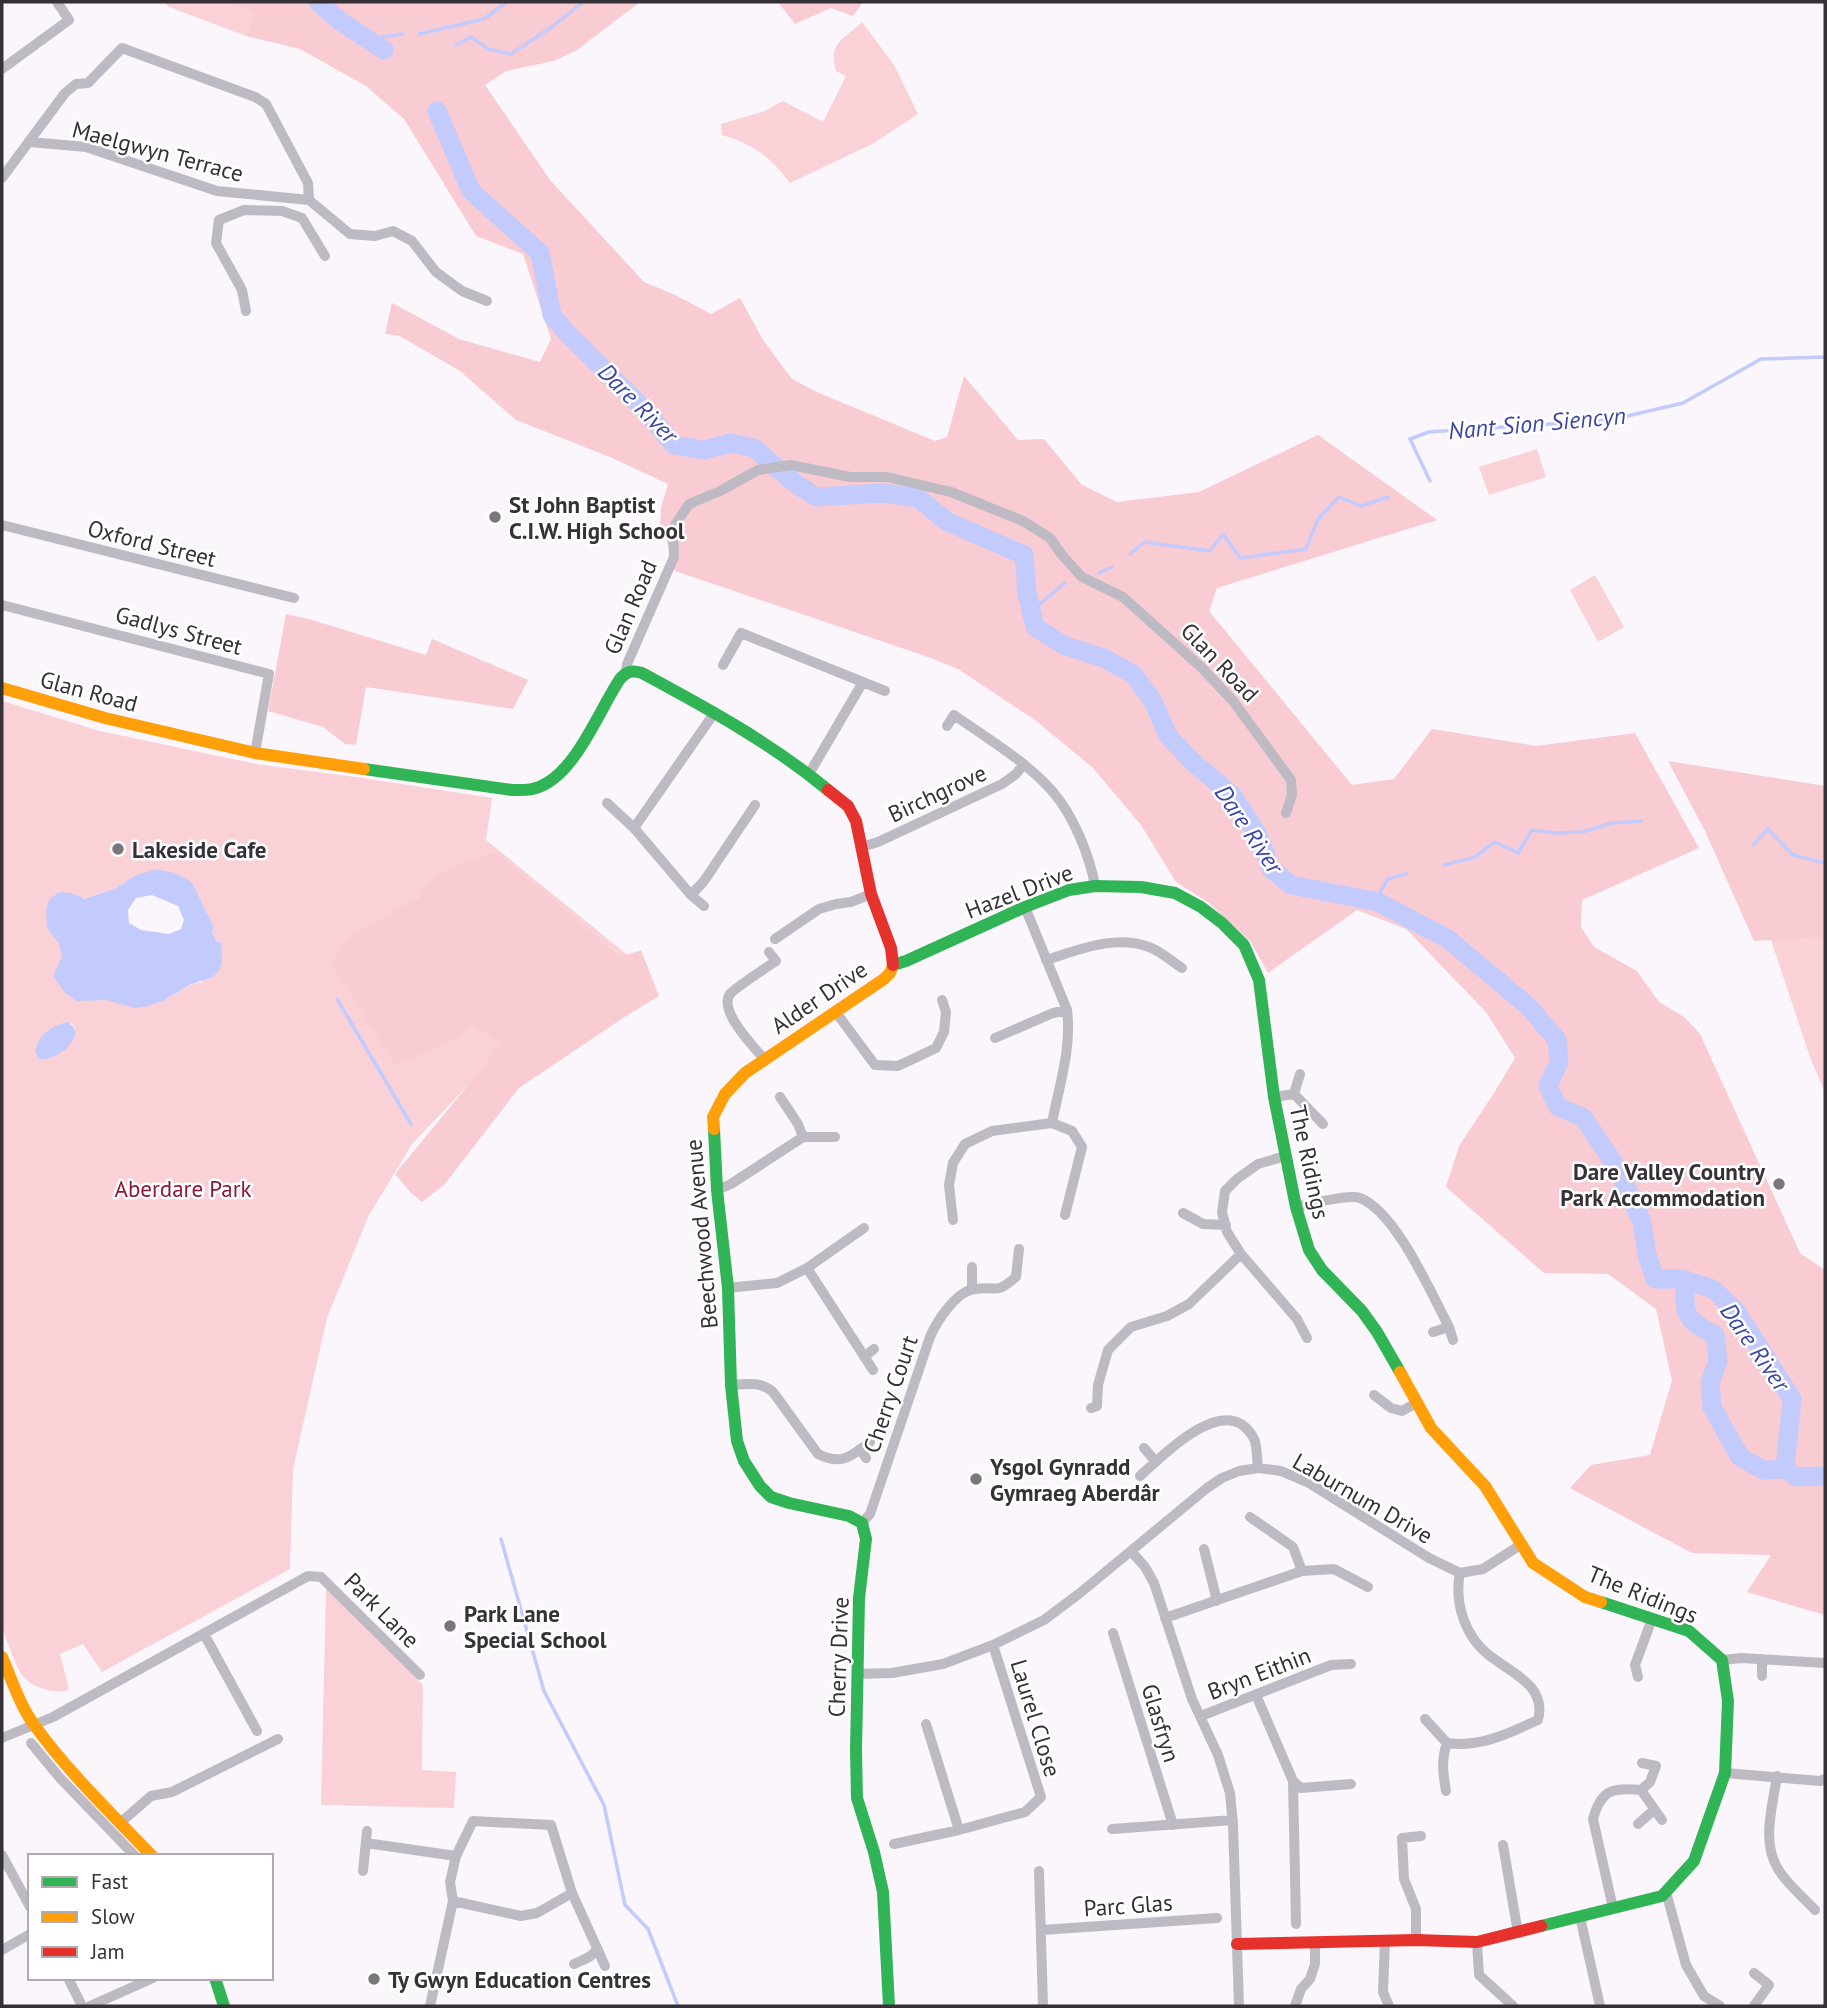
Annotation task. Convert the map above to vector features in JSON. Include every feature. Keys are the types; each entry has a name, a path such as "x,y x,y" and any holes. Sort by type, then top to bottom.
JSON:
{"street":[{"path":"2,69 69,20 57,2"},
{"path":"2,178 65,93 76,84 88,83 122,48 255,97 266,104 308,183 313,202 350,233 375,236 393,230 412,242 436,272 462,291 487,301"},
{"name":"Maelgwyn Terrace","path":"30,142 86,147 217,191 313,202"},
{"path":"246,195 250,210"},
{"path":"246,311 242,290 216,243 219,220 244,210 282,211 302,218 325,256"},
{"name":"Glan Road","path":"2,688 105,718 255,753 512,790 531,790 543,786 563,769 626,672 627,664 674,557 673,528 689,504 758,470 791,465 850,477 887,477 951,492 1023,521 1050,538 1082,576 1123,597 1202,668 1233,701 1291,780 1292,795 1286,813"},
{"name":"Oxford Street","path":"2,525 294,598"},
{"name":"Gadlys Street","path":"2,605 269,674 255,753"},
{"path":"723,665 741,633 885,691"},
{"path":"626,672 642,673 715,712 809,774 848,806 856,821 871,894 891,948 893,965"},
{"path":"809,774 863,682"},
{"path":"634,828 715,712"},
{"name":"Birchgrove","path":"947,726 954,715 1023,765 1053,793 1085,847 1095,886"},
{"name":"Birchgrove","path":"862,848 1002,784 1023,765"},
{"path":"607,803 634,828 691,895 704,906"},
{"path":"691,895 704,881 755,805"},
{"name":"Hazel Drive","path":"893,965 1069,890 1095,886 1141,887 1175,893 1201,907 1244,945 1259,980 1274,1097"},
{"path":"775,939 820,909 871,894"},
{"path":"1025,907 1067,1010 1067,1047 1052,1123"},
{"path":"1046,960 1100,944 1124,942 1150,947 1182,968"},
{"path":"765,1060 737,1027 727,1006 730,994 776,961 769,953"},
{"name":"Alder Drive","path":"765,1060 884,979 893,965"},
{"path":"835,1012 875,1065 898,1066 936,1048 944,1032 946,1012 942,1000"},
{"path":"995,1038 1067,1010"},
{"name":"Beechwood Avenue","path":"731,1385 728,1288 717,1189 713,1117 725,1094 745,1073 765,1060"},
{"path":"1294,1094 1300,1074"},
{"path":"1274,1097 1294,1094"},
{"path":"1294,1094 1323,1124"},
{"path":"780,1097 798,1124 803,1137"},
{"name":"The Ridings","path":"1274,1097 1296,1207 1309,1250 1322,1270 1362,1311 1432,1427 1485,1486 1533,1563 1586,1597 1689,1631 1722,1660"},
{"path":"953,1220 949,1185 953,1163 965,1144 992,1131 1052,1123 1072,1131 1082,1147 1065,1216"},
{"path":"717,1189 731,1184 803,1137 835,1137"},
{"path":"1285,1156 1258,1164 1237,1179 1225,1191 1223,1212 1227,1232 1241,1254 1297,1319 1307,1338"},
{"path":"1296,1207 1359,1197 1383,1214 1411,1255 1449,1327 1452,1340"},
{"path":"1183,1213 1203,1224 1226,1225"},
{"path":"728,1288 777,1283 807,1268 864,1228"},
{"path":"972,1267 972,1289 1000,1290 1016,1277 1019,1250"},
{"path":"1091,1408 1097,1406 1098,1385 1108,1350 1131,1327 1167,1316 1189,1304 1241,1254"},
{"path":"807,1268 873,1370"},
{"name":"Cherry Court","path":"862,1523 870,1514 930,1337 940,1317 972,1289"},
{"path":"1433,1332 1449,1327"},
{"path":"864,1356 874,1349"},
{"path":"862,1523 849,1516 771,1497 760,1486 744,1461 737,1441 731,1385 760,1384 773,1392 818,1454 830,1460 839,1461 863,1454 870,1442"},
{"path":"1374,1395 1391,1408 1402,1411 1418,1402"},
{"path":"1140,1476 1181,1441 1207,1424 1227,1420 1242,1425 1249,1431 1255,1441 1258,1468"},
{"path":"1144,1448 1156,1462"},
{"name":"Laburnum Drive","path":"858,1674 892,1673 943,1664 993,1645 1044,1620 1207,1488 1239,1471 1258,1468 1280,1471 1309,1483 1429,1558 1460,1573"},
{"path":"1250,1517 1293,1547 1302,1571"},
{"name":"Cherry Drive","path":"862,1523 866,1539 859,1598 857,1798 883,1892 889,2006"},
{"path":"1425,1718 1447,1743 1458,1745 1491,1740 1538,1720 1541,1709 1534,1691 1517,1674 1488,1655 1470,1633 1462,1614 1457,1587 1460,1573 1483,1569 1522,1544"},
{"path":"1204,1549 1217,1601"},
{"path":"1131,1551 1154,1583 1192,1699 1218,1755 1230,1793 1239,2006"},
{"path":"1165,1618 1302,1571 1334,1569 1368,1587"},
{"name":"Park Lane","path":"2,1738 52,1717 308,1576 321,1577 420,1675"},
{"path":"1638,1677 1634,1665 1651,1619"},
{"name":"Glasfryn","path":"1113,1633 1173,1825"},
{"path":"204,1634 257,1731"},
{"name":"Laurel Close","path":"894,1844 1025,1812 1041,1797 993,1645"},
{"path":"2,1657 34,1725 150,1854"},
{"path":"1237,1944 1416,1940 1477,1942 1662,1896 1694,1861 1725,1773 1728,1701 1722,1660 1741,1658 1825,1663"},
{"path":"1762,1659 1762,1676"},
{"name":"Bryn Eithin","path":"1201,1716 1331,1665 1351,1664"},
{"name":"Bryn Eithin","path":"1331,1665 1335,1677"},
{"path":"1256,1695 1293,1781 1296,1924"},
{"path":"926,1724 959,1830"},
{"path":"120,1823 151,1796 172,1792 278,1739"},
{"path":"31,1743 52,1769 133,1854"},
{"path":"1446,1791 1442,1770 1447,1743"},
{"path":"52,1769 62,1759"},
{"path":"1613,1908 1593,1819 1597,1804 1603,1796 1615,1789 1641,1790 1661,1767 1642,1763"},
{"path":"1725,1773 1820,1781 1825,1779"},
{"path":"1777,1776 1769,1829 1771,1849 1778,1868 1815,1910"},
{"path":"1293,1781 1301,1788 1351,1784"},
{"path":"1641,1790 1662,1821"},
{"path":"1638,1824 1654,1810"},
{"path":"1112,1829 1233,1820"},
{"path":"430,2006 453,1902 450,1882 456,1856 473,1821 551,1825 572,1894 605,1966"},
{"path":"363,1871 367,1831"},
{"path":"1416,1940 1416,1909 1404,1880 1402,1838 1420,1836"},
{"path":"366,1843 456,1856"},
{"path":"1503,1845 1518,1933"},
{"path":"2,1855 28,1903"},
{"path":"1039,1871 1044,2006"},
{"path":"1666,1892 1686,1965 1704,1996 1720,2006"},
{"path":"453,1902 521,1916 537,1913 572,1894"},
{"path":"1296,1902 1308,1901"},
{"path":"1580,1917 1600,2006"},
{"name":"Parc Glas","path":"1042,1930 1217,1918"},
{"path":"2,1950 28,1935"},
{"path":"1385,1941 1383,1992 1389,2006"},
{"path":"1295,2006 1301,1989 1310,1979 1315,1942"},
{"path":"1477,1942 1479,1975 1513,2006"},
{"path":"574,1964 590,1957 597,1948"},
{"path":"1754,1973 1769,1985 1754,2006"},
{"path":"69,1980 82,2006"},
{"path":"90,2006 148,1980"},
{"path":"216,1980 224,2006"}],"green space":[{"path":"163,2 233,2 253,14 246,36 169,7"},
{"path":"862,22 894,65 918,114 874,143 790,183 760,153 744,143 722,135 721,124 765,111 783,101 823,122 846,76 836,71 836,48 843,38"},
{"path":"1537,449 1546,477 1489,495 1479,467"},
{"path":"1595,575 1624,627 1598,642 1570,590"},
{"name":"Aberdare Park","path":"2,701 100,731 256,764 492,798 486,840 630,957 485,1067 412,1144 368,1217 327,1318 293,1469 290,1569 102,1672 83,1644 60,1654 69,1690 44,1689 26,1680 2,1628","holes":["134,876 192,882 214,928 212,932 217,942 202,982 189,985 165,1000 149,1006 105,1000 62,956 58,942 72,893 83,899 117,888","71,1023 75,1028 75,1037 47,1059 35,1047 38,1042"]},
{"path":"1825,863 1825,1093 1810,1057 1764,919"},
{"path":"326,1587 423,1685 422,1770 456,1772 454,1808 321,1805"}],"shaded area":[{"path":"233,2 640,2 577,50 554,61 506,71 485,85 550,180 644,282 711,314 740,298 763,340 792,379 819,393 935,441 947,437 964,376 1018,440 1044,439 1082,485 1117,502 1199,492 1318,435 1437,520 1217,588 1209,611 1352,785 1394,779 1432,729 1536,746 1635,733 1699,848 1582,900 1581,927 1594,947 1637,971 1659,1002 1684,1017 1700,1034 1800,1253 1825,1270 1825,1615 1747,1592 1771,1555 1692,1553 1570,1488 1591,1465 1650,1455 1672,1380 1656,1309 1608,1274 1544,1273 1446,1187 1459,1146 1515,1058 1486,1012 1406,929 1357,910 1268,973 1251,942 1209,903 1176,882 1141,825 1093,768 1035,720 958,669 675,571 660,526 661,507 668,484 610,457 516,420 460,371 400,336 385,334 392,303 459,339 540,362 551,339 523,254 476,236 404,119 366,86 300,49 246,36 253,14"},
{"path":"778,2 863,2 853,16 831,8 795,24"},
{"path":"286,614 426,655 432,639 528,680 513,709 366,687 356,745 345,744 323,727 268,711"},
{"path":"1668,761 1825,786 1825,937 1754,941 1705,831"},
{"path":"495,853 620,957 641,950 659,996 519,1088 444,1185 422,1202 395,1174 501,1045 473,1024 454,1039 396,1065 332,965 345,940 419,899 423,889 440,874"}],"water":[{"path":"155,869 175,873 192,882 214,928 212,932 217,942 221,942 220,969 213,977 189,985 165,1000 149,1006 135,1008 105,1000 77,1001 65,993 53,976 62,956 58,942 47,928 46,910 49,900 59,892 72,893 84,899 117,888 134,876","holes":["152,895 178,906 184,920 181,929 169,934 141,930 129,923 128,910 136,898"]},
{"path":"67,1022 75,1033 73,1040 62,1052 47,1059 40,1059 35,1052 39,1040 51,1029"}],"waterway":[{"name":"Dare River","path":"318,2 340,21 384,50"},
{"path":"419,34 484,19 507,2"},
{"path":"456,45 471,37 488,49 511,54 583,2"},
{"path":"368,39 403,34"},
{"name":"Dare River","path":"437,111 471,191 540,253 552,315 642,407 674,445 704,450 731,443 754,448 792,481 816,497 883,493 918,498 948,522 1024,555 1027,593 1035,627 1065,646 1104,658 1134,675 1153,701 1168,736 1194,763 1232,795 1258,835 1271,869 1291,885 1378,902 1448,939 1528,1006 1557,1040 1559,1062 1548,1086 1558,1107 1583,1117 1619,1171 1642,1222 1647,1255 1655,1279 1682,1279 1713,1289 1736,1311 1792,1399 1785,1469 1796,1477 1825,1476"},
{"name":"Nant Sion Siencyn","path":"1430,481 1410,439 1429,432 1610,420 1683,403 1761,359 1825,357"},
{"name":"Nant Sion Siencyn","path":"1130,554 1145,542 1210,551 1223,534 1240,558 1306,549 1318,519 1339,497 1361,506 1388,497"},
{"name":"Nant Sion Siencyn","path":"1099,573 1112,567"},
{"name":"Nant Sion Siencyn","path":"1031,611 1065,583"},
{"path":"1444,865 1475,857 1495,842 1518,853 1532,830 1582,832 1612,823 1641,821"},
{"path":"1753,845 1768,829 1793,855 1825,863"},
{"path":"1378,902 1388,879 1406,874"},
{"path":"337,999 411,1124"},
{"path":"1686,1280 1685,1301 1691,1320 1715,1335 1718,1361 1710,1383 1712,1407 1740,1457 1763,1470 1785,1469"},
{"path":"501,1539 544,1691 604,1805 625,1905 648,1929 678,2006"}],"traffic: fast":[{"path":"364,769 512,790 536,788 552,780 564,769 586,739 620,679 627,673 635,672 642,673 738,727 828,790"},
{"path":"893,965 1025,907 1069,890 1095,886 1141,887 1175,893 1201,907 1222,923 1244,945 1259,980 1274,1097 1296,1207 1309,1250 1322,1270 1362,1311 1400,1372"},
{"path":"714,1129 717,1190 728,1288 731,1385 737,1441 744,1461 760,1486 771,1497 849,1516 862,1523 866,1539 859,1598 857,1798 883,1892 889,2006"},
{"path":"1541,1926 1662,1896 1694,1861 1725,1773 1728,1701 1722,1660 1689,1631 1601,1602"},
{"path":"216,1980 224,2006"}],"traffic: slow":[{"path":"2,688 105,718 255,753 364,769"},
{"path":"714,1129 713,1117 725,1094 745,1073 884,979 893,965"},
{"path":"1400,1372 1431,1428 1485,1486 1533,1563 1585,1597 1601,1602"},
{"path":"2,1657 35,1726 76,1777 150,1854"}],"traffic: jam":[{"path":"828,790 848,806 856,821 871,894 891,948 893,965"},
{"path":"1237,1944 1416,1940 1477,1942 1541,1926"}],"place":[{"name":"St John Baptist C.I.W. High School","path":"495,517"},
{"name":"Lakeside Cafe","path":"118,849"},
{"name":"Dare Valley Country Park Accommodation","path":"1779,1184"},
{"name":"Ysgol Gynradd Gymraeg Aberdâr","path":"976,1479"},
{"name":"Park Lane Special School","path":"450,1626"},
{"name":"Ty Gwyn Education Centres","path":"374,1979"}]}
